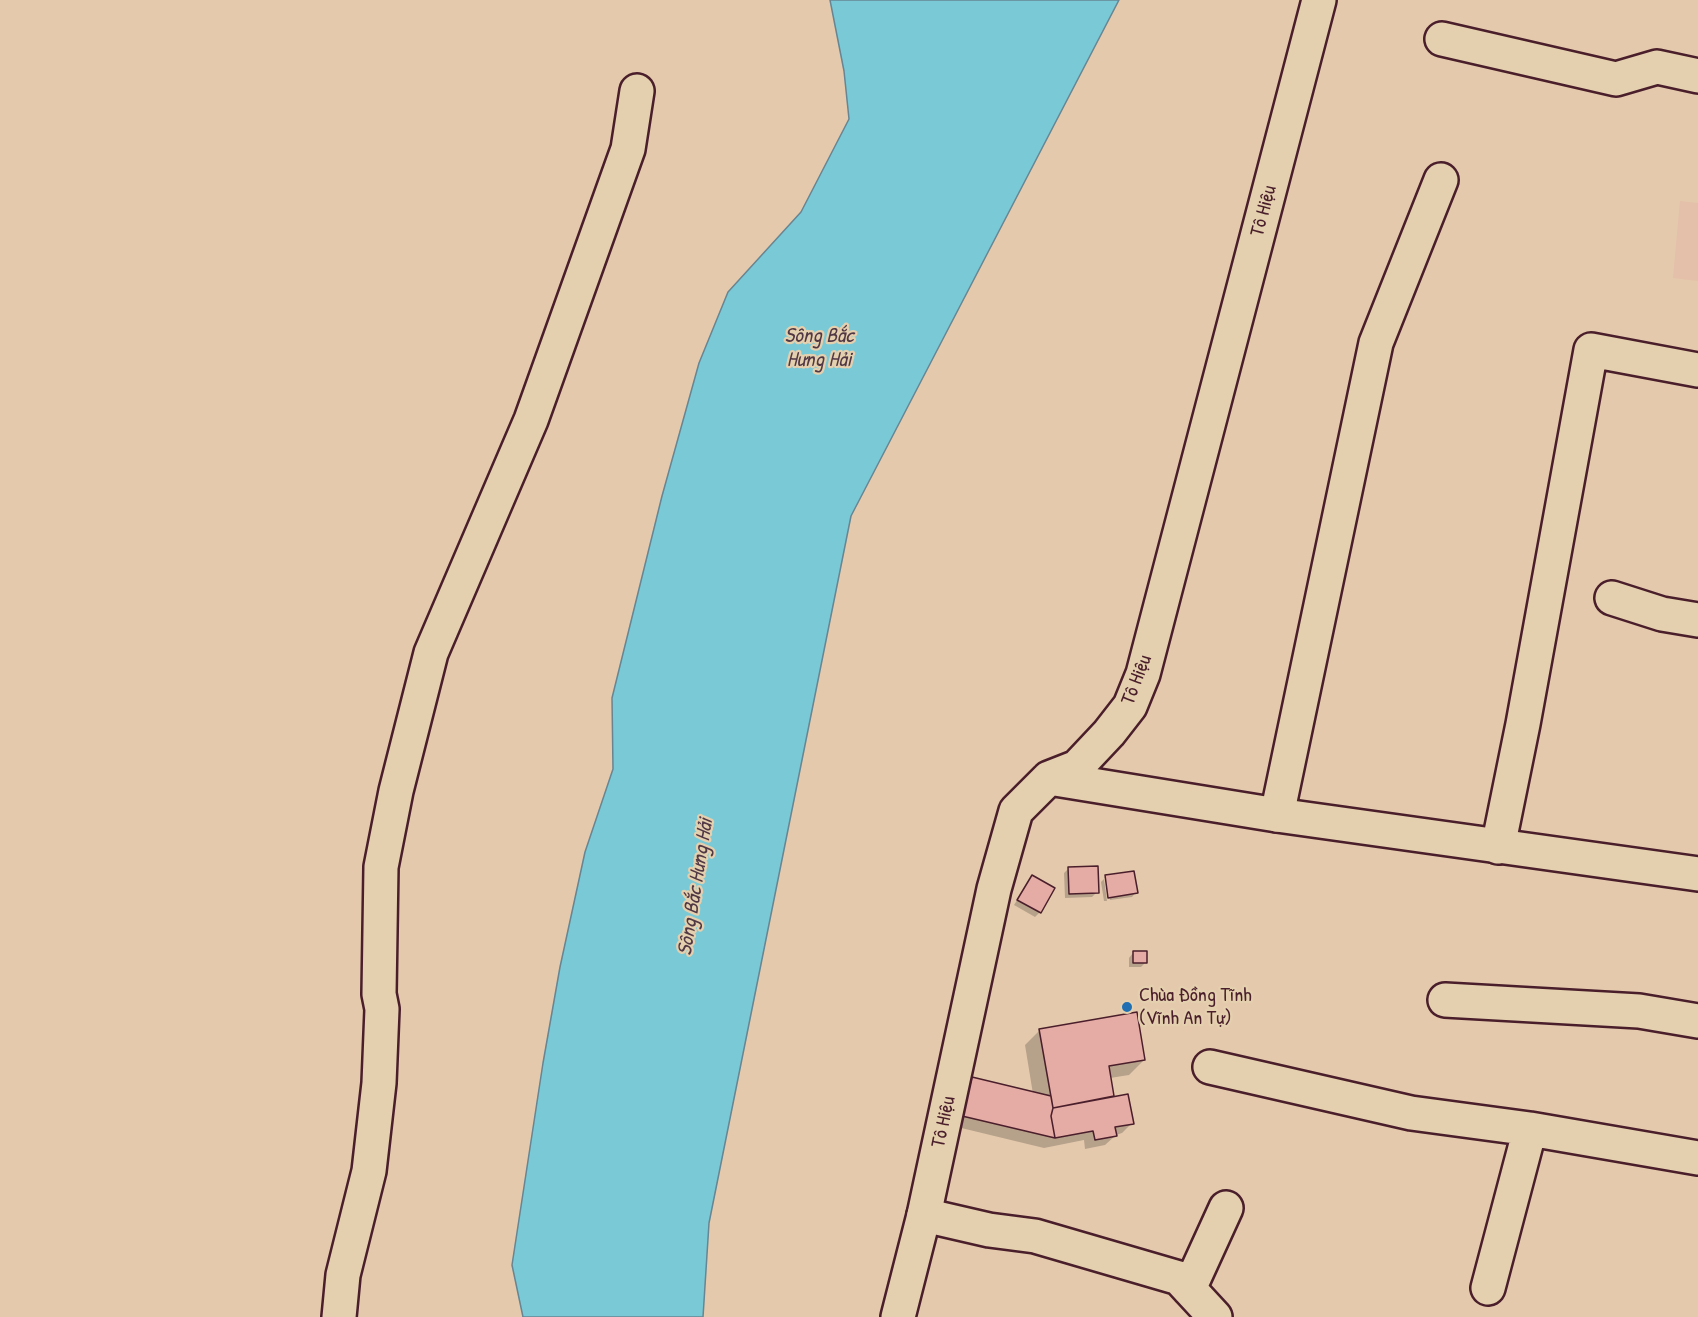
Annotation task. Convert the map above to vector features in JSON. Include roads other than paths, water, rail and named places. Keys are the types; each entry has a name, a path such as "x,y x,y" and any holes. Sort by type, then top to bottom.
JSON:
{"street":[{"name":"Tô Hiệu","path":"898,1317 924,1215 994,889 1016,811 1049,778 1077,766 1109,733 1130,706 1143,674 1319,0"},
{"path":"1442,39 1616,79 1657,67 1698,76"},
{"path":"339,1317 343,1275 369,1171 379,1083 382,1009 379,994 381,867 396,791 431,653 531,420 628,149 637,91"},
{"path":"1277,815 1376,343 1441,180"},
{"path":"1498,847 1591,350 1698,370"},
{"path":"1612,598 1662,614 1698,620"},
{"path":"1049,778 1277,815 1698,874"},
{"path":"1445,1000 1639,1011 1698,1021"},
{"path":"1210,1067 1411,1113 1530,1129 1698,1158"},
{"path":"1488,1288 1530,1129"},
{"path":"1189,1289 1226,1208"},
{"path":"924,1215 988,1230 1035,1236 1179,1278 1215,1317"}],"water":[{"name":"Sông Bắc Hưng Hải","path":"830,0 1119,0 851,516 709,1223 703,1317 523,1317 512,1265 560,967 585,852 613,769 612,698 662,496 699,363 728,292 801,212 849,119 844,71"}],"place":[{"name":"Chùa Đồng Tĩnh (Vĩnh An Tự)","path":"1127,1007"}]}
